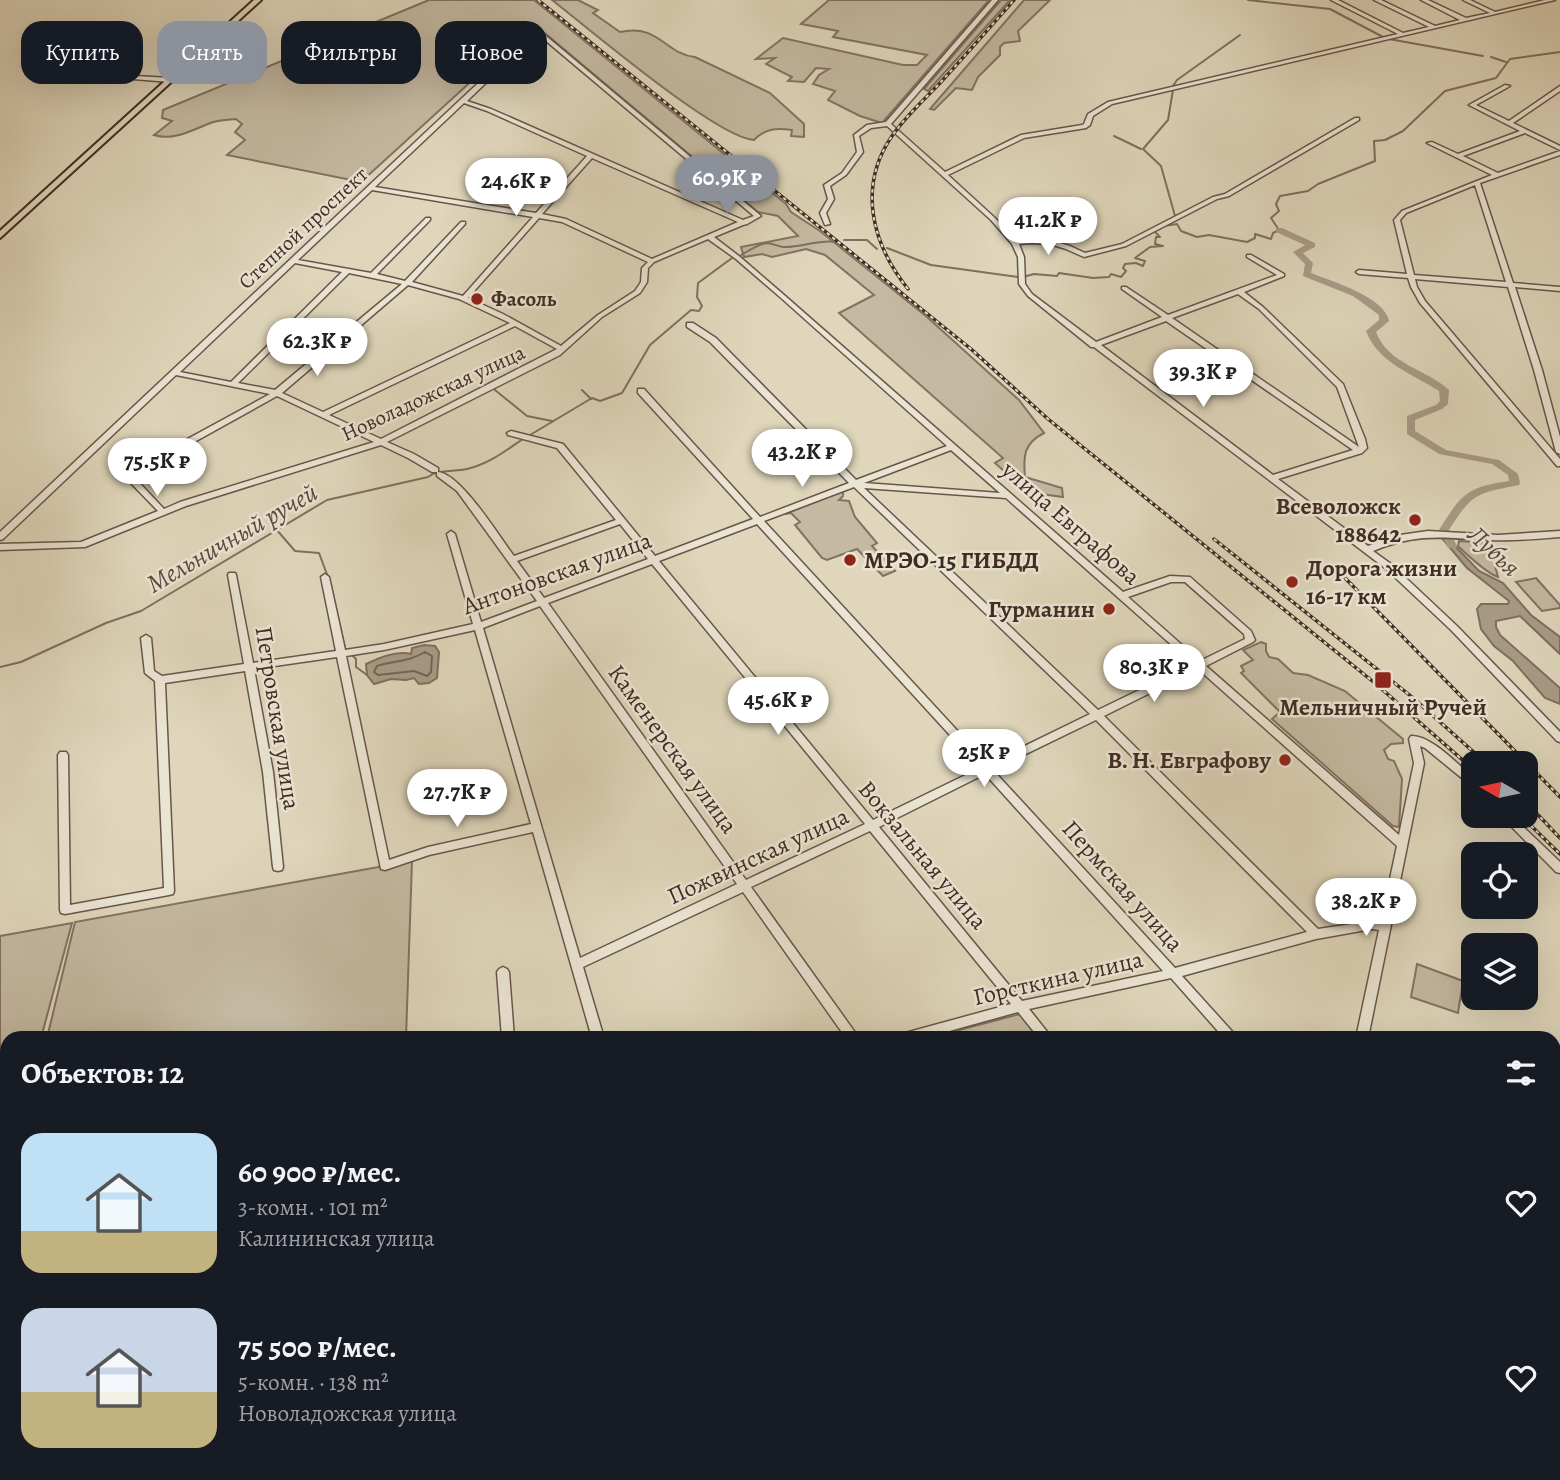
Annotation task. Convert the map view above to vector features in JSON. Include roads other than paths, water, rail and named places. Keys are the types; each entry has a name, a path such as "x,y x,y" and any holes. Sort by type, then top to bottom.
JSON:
{"main road":[{"path":"235,21 258,0"},
{"path":"0,235 166,84"}],"street":[{"path":"827,224 823,213 831,199 827,186 852,168 860,152 856,136 869,126 888,124 995,0"},
{"path":"1334,0 1403,35"},
{"path":"1377,0 1433,27"},
{"path":"1424,0 1465,20"},
{"path":"1466,0 1494,13"},
{"path":"1511,0 1525,6"},
{"path":"944,175 1023,136 1084,127 1090,121 1090,115 1110,103 1552,0"},
{"name":"Степной проспект","path":"0,537 528,38 540,33 758,217 745,223"},
{"path":"1507,86 1472,105 1525,131 1559,152"},
{"path":"1509,123 1560,88"},
{"path":"462,101 489,110 745,223"},
{"path":"1015,243 1031,239 1074,249 1084,255 1124,245 1215,198 1227,195 1357,119"},
{"path":"888,124 1015,243 1021,257 1021,277 1030,295 1367,550 1429,603 1560,738"},
{"path":"1459,156 1525,131"},
{"path":"1430,143 1497,175"},
{"path":"1559,152 1560,163"},
{"path":"1559,152 1477,182 1399,216 1397,220 1410,276 1422,302 1560,464"},
{"path":"464,299 590,156"},
{"path":"1477,182 1560,452"},
{"path":"371,188 564,220 652,261 745,223"},
{"path":"373,275 428,219"},
{"path":"162,511 128,475 278,393 408,282 463,223"},
{"name":"улица Евграфова","path":"708,236 736,256 1403,845"},
{"path":"1094,345 1282,275 1249,256"},
{"path":"293,261 408,282 464,299 562,349"},
{"name":"Новоладожская улица","path":"0,547 82,545 162,511 380,442 562,349 600,316 638,292 644,282 645,268 652,261"},
{"path":"233,384 347,271"},
{"path":"1359,272 1560,289"},
{"path":"1124,288 1359,451"},
{"path":"1239,291 1261,308 1340,386 1362,439 1363,448 1359,451 1271,478"},
{"path":"325,414 514,323"},
{"path":"690,325 713,340 856,485 1097,715 1316,934"},
{"name":"Каменерская улица","path":"175,373 278,393 411,456 457,486 848,1031"},
{"name":"Пермская улица","path":"641,391 1226,1031"},
{"name":"Вокзальная улица","path":"511,433 560,446 1041,1031"},
{"name":"Антоновская улица","path":"160,680 397,645 479,626 952,447"},
{"path":"856,485 1007,496"},
{"path":"512,560 621,521"},
{"path":"1367,550 1399,538 1438,532 1506,537 1560,534"},
{"path":"451,534 596,1031"},
{"name":"Петровская улица","path":"232,575 268,772 278,867"},
{"path":"325,577 385,866 428,851 537,827"},
{"name":"Пожвинская улица","path":"576,965 871,827 1248,644 1250,640 1248,633 1187,579 1170,579 1121,596"},
{"path":"63,755 65,910 169,891 160,680 150,673 146,638"},
{"path":"1363,1031 1419,763 1414,739 1428,745 1461,773"},
{"path":"1518,828 1560,869"},
{"name":"Горсткина улица","path":"931,1031 1022,1006 1174,973 1316,934 1372,925 1385,926"},
{"path":"503,972 507,1031"}],"water":[{"path":"1441,537 1451,538 1455,546 1479,571 1503,583 1531,615 1560,637 1560,654 1520,616 1496,621 1500,635 1560,688 1560,704 1545,698 1481,629 1477,609 1481,604 1508,604 1509,601 1467,568"},
{"path":"435,646 439,652 437,678 429,683 419,684 414,678 391,679 374,684 367,675 366,664 394,654 411,654 412,648"}],"waterway":[{"path":"1248,0 1330,9 1383,37"},
{"path":"1173,86 1177,80 1240,35"},
{"path":"1389,39 1483,56"},
{"path":"1164,226 1177,224 1181,231 1197,237 1209,235 1247,242 1255,238 1255,234 1271,239 1273,233 1279,230 1271,218 1279,211 1276,204 1280,196 1308,191 1318,184 1375,161 1374,141 1385,140 1403,131 1445,91 1496,78 1510,59 1560,52"},
{"path":"1491,57 1506,62"},
{"path":"1173,90 1168,120 1143,149 1161,166 1175,216"},
{"path":"1114,136 1141,149"},
{"name":"Лубья","path":"1279,230 1312,245 1297,252 1309,263 1306,274 1356,294 1383,314 1384,321 1371,331 1375,341 1391,358 1444,390 1445,402 1439,407 1410,418 1410,432 1443,452 1495,462 1513,474 1515,483 1494,486 1473,494 1462,502 1444,530 1452,546"},
{"path":"1023,277 1034,274 1057,276 1059,273 1093,278 1109,277 1111,274 1121,277 1126,271 1123,268 1125,264 1136,263 1143,266 1145,261 1135,258 1150,247 1163,246 1155,244 1156,237 1160,237 1155,232"},
{"name":"Мельничный ручей","path":"844,240 867,240 877,249"},
{"name":"Мельничный ручей","path":"741,255 766,243 790,247 837,242"},
{"path":"887,248 931,265 1018,277"},
{"name":"Мельничный ручей","path":"591,399 600,401 622,393 650,345 691,310 699,311 702,306 697,297 698,283 732,258"},
{"path":"495,390 527,416 552,421"},
{"path":"582,390 591,399"},
{"name":"Мельничный ручей","path":"530,435 591,399"},
{"name":"Мельничный ручей","path":"277,530 327,500 436,473 475,467 523,439"},
{"name":"Мельничный ручей","path":"0,667 21,662 106,623 141,611 277,530"},
{"path":"277,530 295,551 319,553 328,577"},
{"path":"331,585 345,648"},
{"path":"352,655 356,659 356,667 367,675"}],"railway":[{"path":"538,0 971,349 1048,419 1376,684 1461,759"},
{"path":"908,289 885,253 873,215 872,195 881,155 903,122 1014,0"},
{"path":"1214,539 1412,697 1473,751"},
{"path":"1345,578 1560,797"},
{"path":"1538,815 1560,838"},
{"path":"1533,828 1560,854"}],"place":[{"name":"Фасоль","path":"477,299"},
{"name":"Всеволожск 188642","path":"1415,520"},
{"name":"МРЭО-15 ГИБДД","path":"850,560"},
{"name":"Дорога жизни 16-17 км","path":"1292,582"},
{"name":"Гурманин","path":"1109,609"},
{"name":"Мельничный Ручей","path":"1383,680"},
{"name":"В. Н. Евграфову","path":"1285,760"}]}
